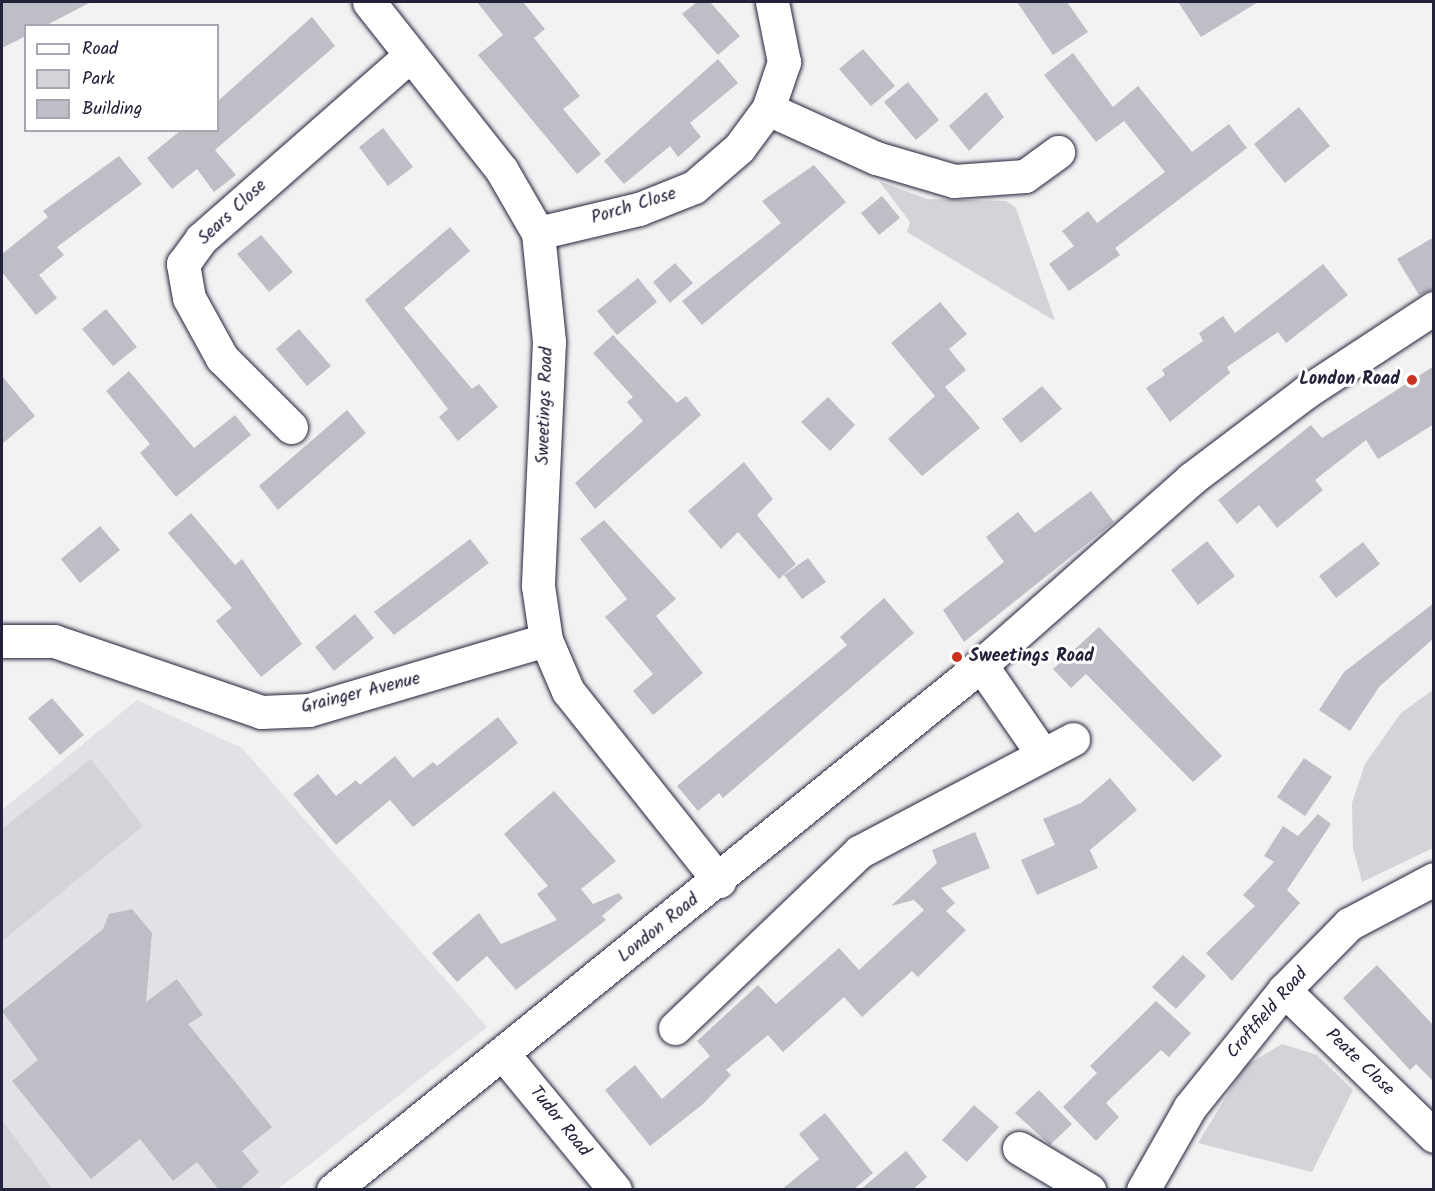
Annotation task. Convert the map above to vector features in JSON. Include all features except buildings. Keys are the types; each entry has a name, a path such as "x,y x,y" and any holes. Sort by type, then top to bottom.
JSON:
{"street":[{"name":"Sweetings Road","path":"369,2 409,56 501,169 538,233 549,341 538,586 546,640 567,691 719,881"},
{"name":"Porch Close","path":"538,233 639,209 694,187 739,148 768,109 784,62 772,2"},
{"name":"Sears Close","path":"291,427 222,358 189,298 183,264 201,239 409,56"},
{"path":"768,109 876,158 954,181 1027,186 1058,152"},
{"name":"London Road","path":"333,1190 719,881 981,665 1191,479 1306,392 1434,308"},
{"name":"Grainger Avenue","path":"2,641 54,641 261,712 309,710 546,640"},
{"path":"981,665 1041,752"},
{"path":"675,1028 860,852 1041,752 1073,739"},
{"name":"Croftfield Road","path":"1143,1190 1190,1107 1284,990 1349,924 1434,879"},
{"name":"Peate Close","path":"1284,990 1434,1136"},
{"name":"Tudor Road","path":"503,1054 615,1190"},
{"path":"1019,1148 1089,1190"}],"shaded area":[{"path":"137,700 242,748 487,1027 278,1189 2,1190 2,810"}],"green space":[{"path":"879,181 927,199 1006,201 1016,208 1055,321 907,232 910,222"},
{"path":"1433,690 1433,848 1362,882 1353,848 1352,803 1365,764 1401,713"},
{"path":"91,759 143,826 2,941 2,829"},
{"path":"1282,1044 1317,1055 1353,1090 1312,1172 1198,1143 1245,1066"},
{"path":"2,1120 53,1189 2,1189"}],"place":[{"name":"London Road","path":"1412,380"},
{"name":"Sweetings Road","path":"957,657"}]}
